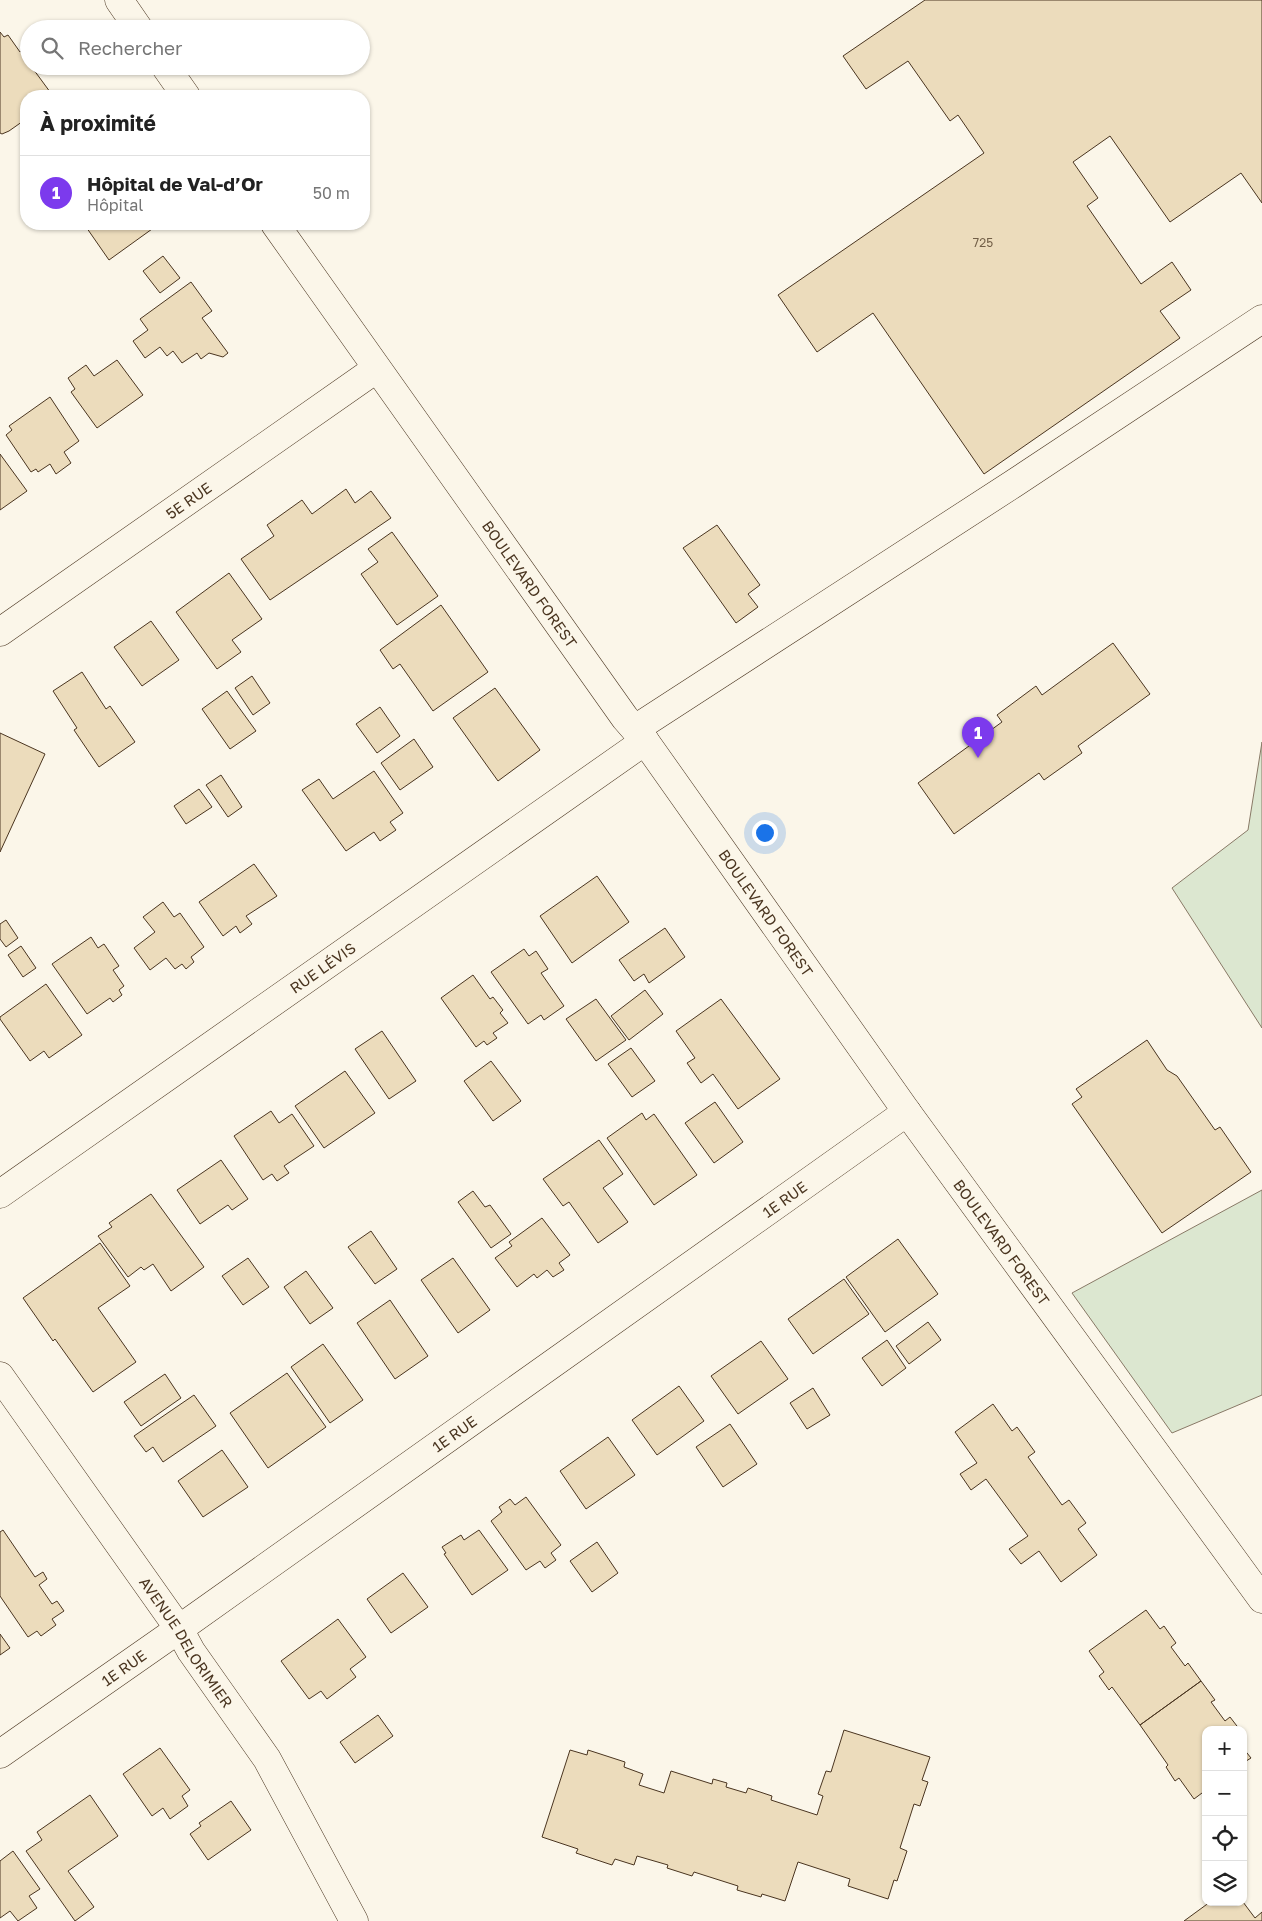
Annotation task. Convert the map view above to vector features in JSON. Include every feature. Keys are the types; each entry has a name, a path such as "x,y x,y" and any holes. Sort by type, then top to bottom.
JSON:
{"street":[{"path":"119,0 133,20"},
{"path":"171,75 182,90"},
{"name":"BOULEVARD FOREST","path":"279,230 376,369 640,735 907,1112 1262,1599"},
{"name":"RUE LÉVIS","path":"0,1194 640,735 996,495 1262,319"},
{"name":"5E RUE","path":"0,632 376,369"},
{"name":"1E RUE","path":"0,1754 907,1112"},
{"name":"AVENUE DELORIMIER","path":"0,1376 179,1629 191,1651 267,1759 354,1921"}],"green space":[{"path":"1262,742 1262,1028 1172,888 1248,830"},
{"path":"1262,1190 1262,1395 1172,1433 1072,1293"}],"building":[{"path":"925,0 1262,0 1262,203 1241,173 1170,222 1110,136 1073,162 1098,198 1087,206 1141,284 1172,262 1191,290 1160,311 1180,338 984,474 873,313 817,352 778,295 984,153 958,115 950,121 908,61 866,89 843,56"},
{"path":"0,32 4,37 8,35 20,52 20,75 38,75 49,90 20,90 20,123 9,131 0,133"},
{"path":"88,230 151,230 109,260"},
{"path":"163,256 180,278 160,293 143,271"},
{"path":"191,282 212,311 202,318 228,353 223,357 209,353 201,359 197,353 182,363 173,351 167,356 160,347 145,358 133,341 148,330 140,319"},
{"path":"117,360 143,395 97,428 71,392 75,389 68,378 86,365 94,376"},
{"path":"50,397 79,441 64,452 71,463 56,474 50,464 38,472 36,469 31,472 6,435 12,430 9,426"},
{"path":"0,454 27,491 0,510"},
{"path":"346,489 355,503 371,491 391,518 270,600 241,559 274,536 267,525 302,500 312,514"},
{"path":"717,525 760,585 748,594 758,607 736,623 683,548"},
{"path":"392,532 438,596 397,625 361,574 378,562 368,549"},
{"path":"229,573 262,619 232,640 241,652 217,669 176,612"},
{"path":"441,605 488,672 433,711 400,664 393,669 380,650"},
{"path":"151,621 179,660 142,686 114,647"},
{"path":"1113,643 1150,694 1078,746 1082,753 1044,780 1039,773 954,834 918,783 1002,722 997,715 1036,686 1042,695"},
{"path":"82,672 106,709 110,706 135,742 99,767 74,730 77,728 53,691"},
{"path":"252,676 270,703 253,715 235,688"},
{"path":"495,688 540,750 498,781 453,718"},
{"path":"227,691 256,731 230,749 202,709"},
{"path":"380,707 400,736 377,753 356,724"},
{"path":"0,733 45,754 0,852"},
{"path":"414,739 433,767 400,790 381,763"},
{"path":"374,771 403,813 390,822 396,830 380,841 374,832 346,851 302,790 319,779 333,799"},
{"path":"221,775 242,807 228,817 206,785"},
{"path":"199,789 212,807 186,824 174,806"},
{"path":"254,864 277,896 246,916 252,924 240,933 236,926 223,936 199,902"},
{"path":"597,876 629,922 572,963 540,916"},
{"path":"163,902 174,917 180,913 204,947 191,957 194,962 186,969 182,964 175,969 166,958 150,970 134,948 155,932 143,917"},
{"path":"6,920 18,938 6,947 0,939 0,924"},
{"path":"665,928 685,957 649,983 644,974 634,981 619,960"},
{"path":"91,937 98,948 104,944 119,966 113,970 124,986 119,990 122,995 113,1002 110,998 87,1014 52,964"},
{"path":"21,946 36,968 23,977 8,955"},
{"path":"524,949 529,956 536,951 548,969 541,973 564,1006 544,1020 541,1015 528,1024 491,972"},
{"path":"473,975 490,999 493,997 503,1010 500,1013 508,1023 493,1033 497,1038 487,1045 484,1041 476,1047 441,998"},
{"path":"46,984 82,1035 49,1058 44,1051 30,1061 0,1017"},
{"path":"645,990 663,1014 629,1040 611,1016"},
{"path":"596,999 626,1040 596,1061 566,1019"},
{"path":"721,999 780,1079 738,1109 713,1074 701,1083 687,1063 695,1058 676,1031"},
{"path":"382,1031 416,1081 389,1099 355,1049"},
{"path":"1147,1040 1167,1070 1177,1076 1215,1130 1220,1127 1251,1172 1162,1233 1072,1104 1082,1097 1076,1089"},
{"path":"631,1048 655,1081 632,1097 608,1064"},
{"path":"491,1061 521,1101 493,1121 464,1081"},
{"path":"345,1071 375,1113 324,1148 295,1106"},
{"path":"715,1102 743,1142 714,1163 685,1123"},
{"path":"271,1111 279,1123 292,1114 314,1146 284,1166 289,1173 277,1181 272,1174 263,1180 234,1136"},
{"path":"642,1113 646,1120 654,1114 697,1175 654,1205 607,1138"},
{"path":"599,1140 623,1174 603,1188 628,1222 598,1243 569,1202 563,1206 543,1179"},
{"path":"221,1160 248,1199 232,1210 228,1205 200,1224 177,1190"},
{"path":"473,1191 485,1207 490,1205 511,1234 491,1248 458,1202"},
{"path":"151,1194 204,1267 171,1291 153,1264 144,1270 141,1267 128,1277 98,1236 112,1227 109,1223"},
{"path":"542,1218 570,1255 559,1263 564,1270 553,1277 547,1270 537,1278 534,1274 517,1287 495,1258 512,1246 509,1242"},
{"path":"371,1231 397,1269 375,1284 348,1247"},
{"path":"898,1239 938,1294 885,1332 846,1277"},
{"path":"100,1243 130,1286 98,1308 136,1362 93,1392 55,1339 53,1341 23,1298"},
{"path":"248,1258 269,1287 243,1305 222,1276"},
{"path":"453,1258 490,1310 458,1333 421,1280"},
{"path":"306,1271 333,1308 310,1324 284,1287"},
{"path":"844,1279 869,1314 813,1354 788,1319"},
{"path":"390,1300 428,1356 395,1379 357,1323"},
{"path":"928,1322 941,1340 909,1364 896,1346"},
{"path":"887,1340 906,1368 882,1386 862,1358"},
{"path":"761,1341 788,1379 738,1414 711,1376"},
{"path":"323,1344 363,1400 330,1423 291,1367"},
{"path":"287,1373 326,1427 268,1468 230,1413"},
{"path":"165,1374 181,1398 141,1426 124,1402"},
{"path":"679,1386 704,1421 657,1455 632,1420"},
{"path":"813,1388 830,1415 807,1429 790,1403"},
{"path":"194,1395 216,1426 163,1462 153,1447 146,1452 134,1436"},
{"path":"993,1404 1012,1431 1017,1427 1035,1452 1028,1457 1062,1505 1069,1500 1086,1523 1078,1529 1097,1555 1061,1582 1039,1551 1021,1564 1009,1549 1028,1536 986,1479 971,1490 960,1474 977,1463 955,1432"},
{"path":"730,1424 757,1464 723,1487 696,1447"},
{"path":"608,1437 635,1475 586,1509 560,1471"},
{"path":"222,1450 248,1487 203,1517 178,1481"},
{"path":"526,1497 561,1545 551,1553 556,1560 545,1568 540,1561 526,1570 491,1521 502,1512 499,1507 510,1499 515,1505"},
{"path":"3,1530 35,1577 43,1572 47,1579 39,1585 52,1604 57,1601 64,1611 52,1619 56,1625 41,1636 37,1631 28,1637 0,1596 0,1532"},
{"path":"479,1530 508,1570 472,1595 444,1554 446,1553 442,1547 461,1535 464,1540"},
{"path":"597,1542 618,1573 592,1592 570,1561"},
{"path":"403,1573 428,1607 391,1633 367,1599"},
{"path":"1146,1610 1160,1629 1164,1626 1176,1643 1171,1647 1185,1666 1188,1663 1201,1681 1140,1725 1112,1687 1109,1690 1099,1676 1104,1672 1089,1651"},
{"path":"338,1619 366,1657 350,1669 356,1677 327,1699 321,1691 309,1699 281,1661"},
{"path":"0,1634 10,1648 0,1655"},
{"path":"1201,1681 1215,1700 1211,1702 1225,1721 1230,1717 1237,1726 1202,1726 1202,1793 1194,1799 1179,1778 1175,1781 1166,1767 1168,1765 1140,1725"},
{"path":"378,1715 393,1736 355,1763 340,1742"},
{"path":"844,1730 930,1757 922,1780 928,1782 920,1806 914,1804 900,1848 907,1851 897,1881 894,1880 888,1899 848,1886 850,1879 798,1862 785,1901 762,1894 761,1897 737,1890 738,1886 694,1872 692,1876 667,1868 668,1865 637,1856 634,1865 615,1859 612,1865 576,1853 578,1849 542,1837 570,1750 587,1755 588,1750 625,1762 624,1767 643,1774 639,1785 664,1793 671,1771 712,1784 713,1779 727,1783 726,1787 746,1793 748,1788 772,1796 771,1800 817,1815 823,1796 818,1794 826,1771 831,1772"},
{"path":"160,1748 190,1790 182,1796 188,1806 170,1819 163,1808 152,1816 123,1774"},
{"path":"90,1795 118,1836 68,1871 94,1907 75,1921 26,1851 42,1840 37,1832"},
{"path":"231,1801 251,1830 208,1860 190,1834 201,1826 199,1823"},
{"path":"13,1851 40,1889 29,1896 37,1908 18,1921 10,1911 0,1918 0,1861"},
{"path":"1205,1906 1246,1906 1255,1918 1262,1912 1262,1921 1184,1921"}],"place":[{"name":"Hôpital de Val-d’Or","path":"978,758"}]}
